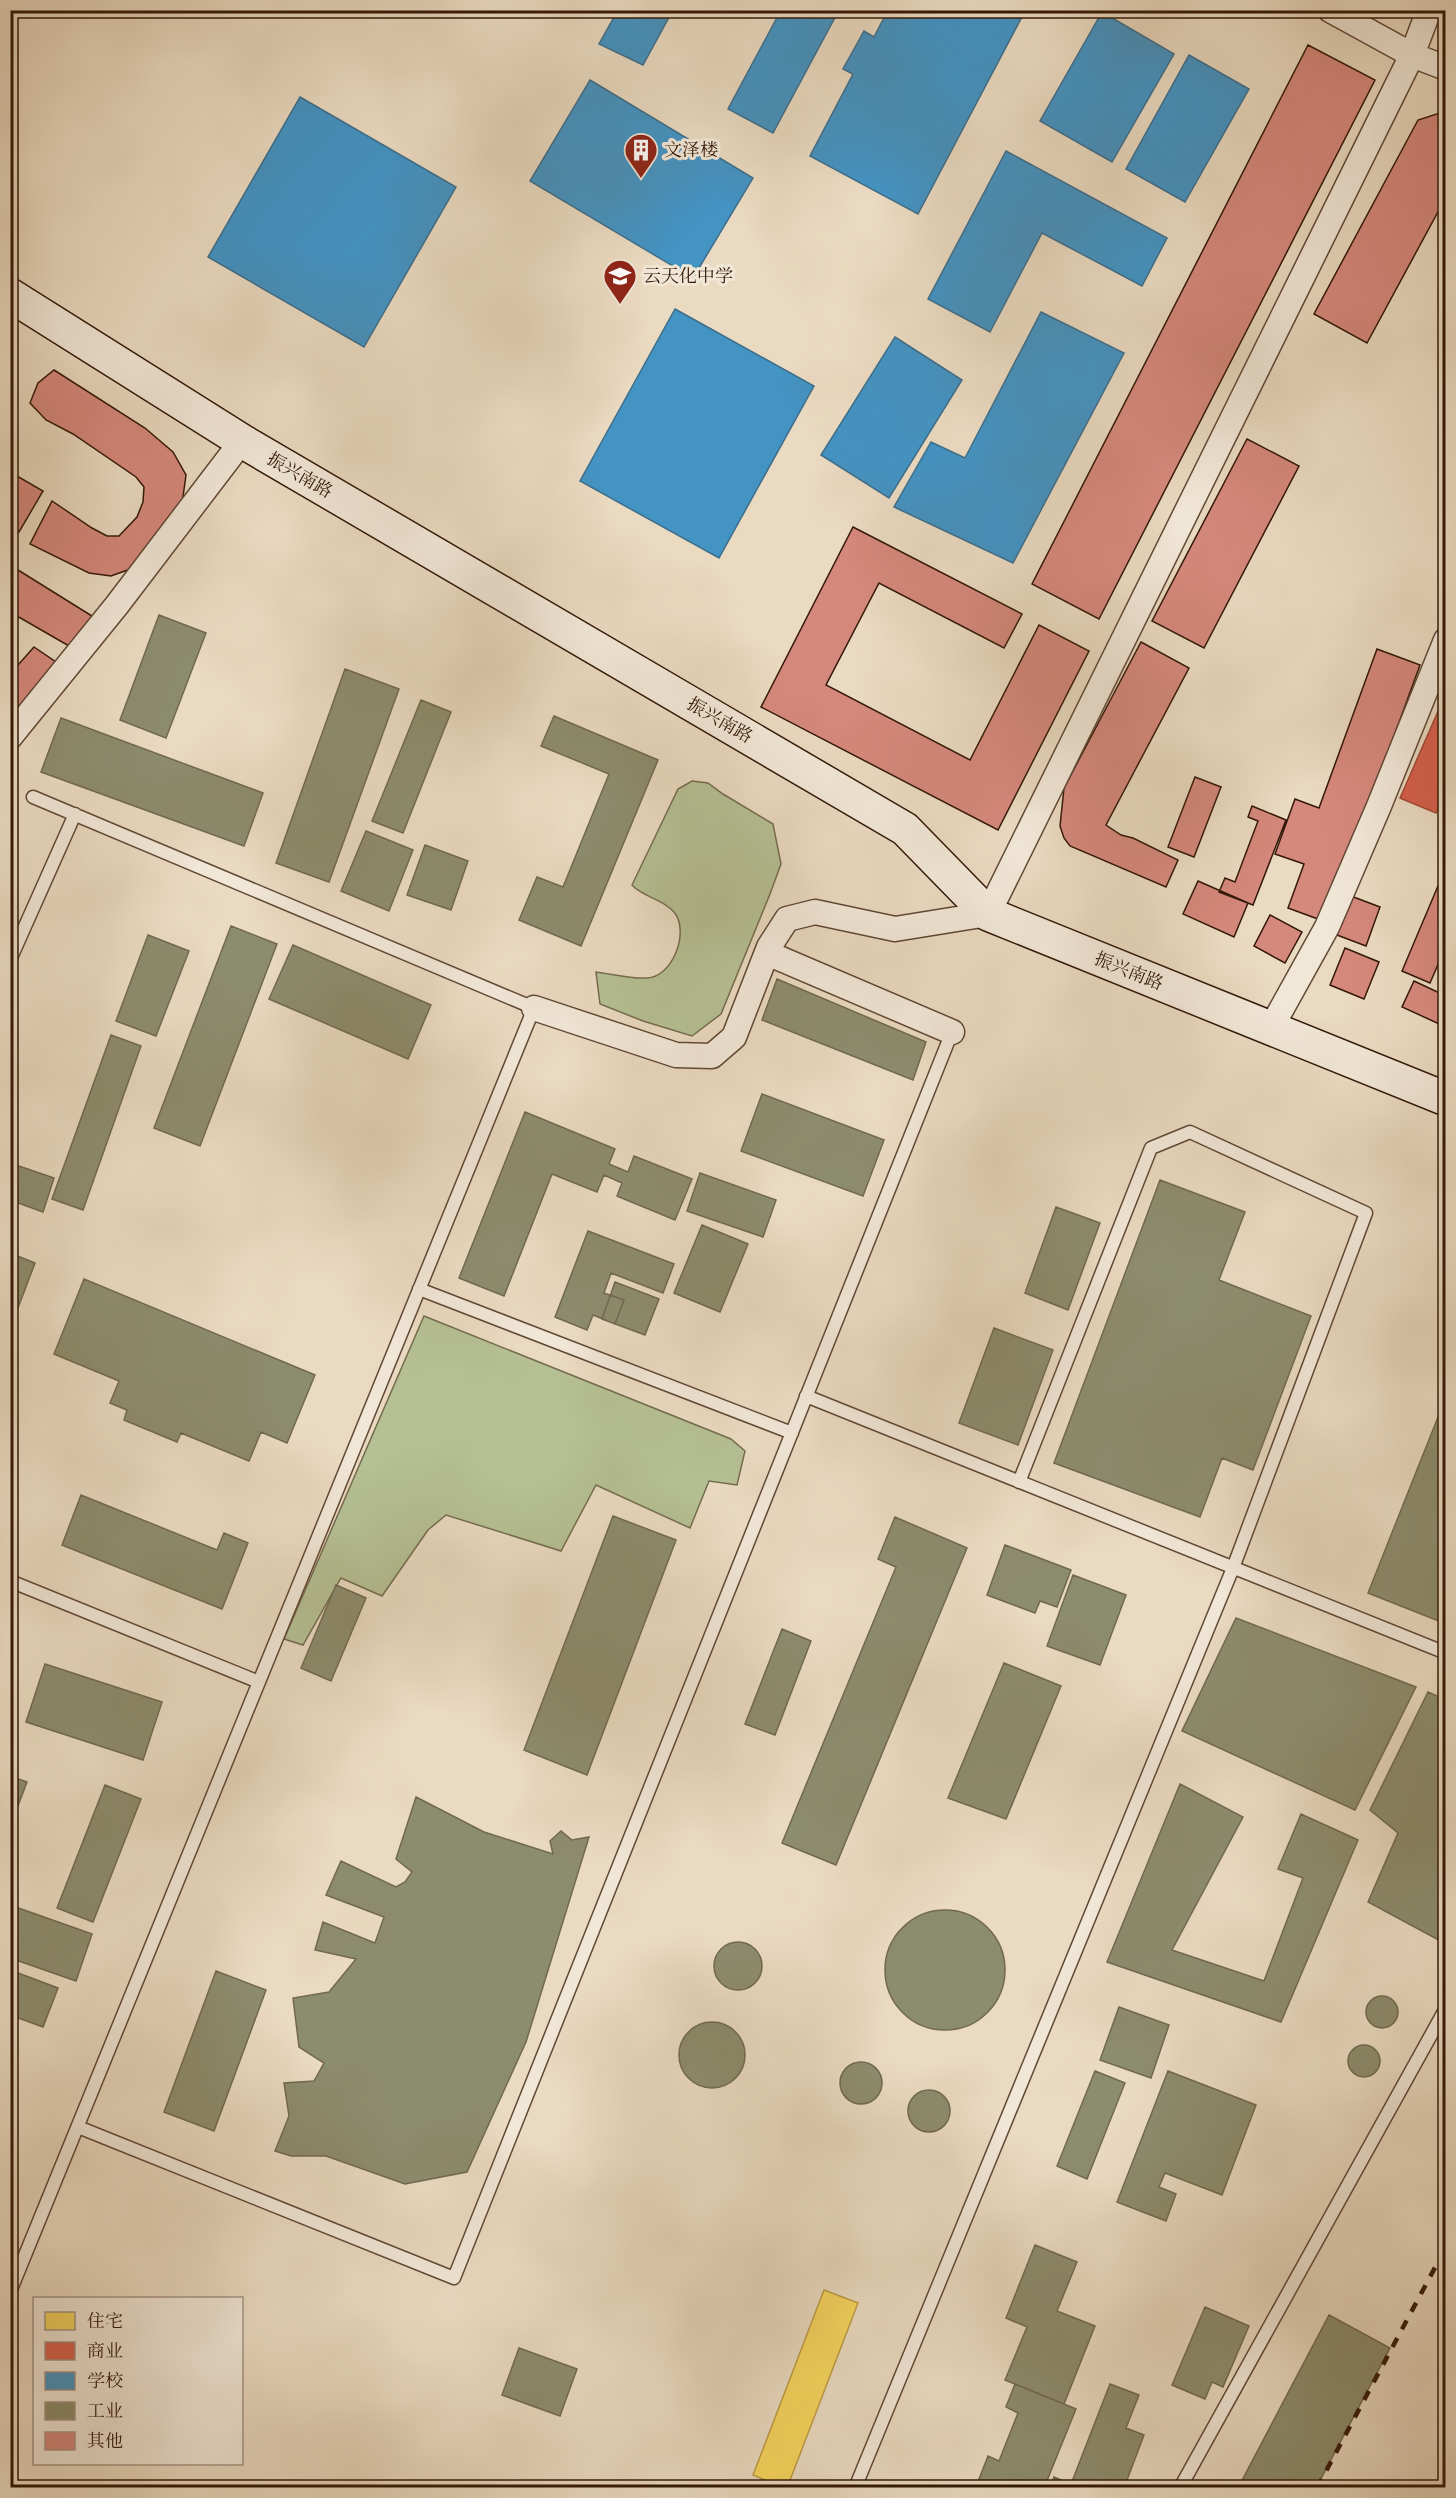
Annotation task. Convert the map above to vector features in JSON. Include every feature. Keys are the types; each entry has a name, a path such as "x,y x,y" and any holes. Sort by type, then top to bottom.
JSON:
{"main road":[{"name":"振兴南路","path":"10,295 242,441 905,829 988,914 1446,1099"}],"street":[{"path":"1329,10 1412,55 1446,68"},
{"path":"534,1008 676,1055 712,1056 734,1037 767,953 787,919 815,912 895,930 988,914 1412,55 1429,10"},
{"path":"10,737 117,605 242,441"},
{"path":"1271,1028 1327,927 1446,640"},
{"path":"767,953 952,1032"}],"lane":[{"path":"10,2292 534,1008 33,796"},
{"path":"10,960 75,814"},
{"path":"78,2127 454,2278 952,1032"},
{"path":"855,2487 1233,1568 1366,1213 1190,1132 1151,1148 1018,1482"},
{"path":"419,1288 792,1433"},
{"path":"806,1396 1446,1653"},
{"path":"10,1581 259,1682"},
{"path":"1180,2487 1446,2008"}],"green space":[{"path":"692,781 708,783 773,824 781,864 721,1014 692,1036 643,1021 600,1004 596,972 647,978 656,976 671,962 676,952 680,930 674,912 632,885 678,789"},
{"path":"424,1316 731,1439 745,1451 737,1485 709,1481 690,1528 596,1485 561,1551 446,1515 428,1530 382,1596 341,1578 303,1645 284,1639"}],"building: 住宅":[{"path":"824,2290 858,2303 787,2488 784,2488 753,2475"}],"building: 商业":[{"path":"1446,693 1446,791 1436,813 1400,798"}],"building: 学校":[{"path":"618,10 673,10 643,65 599,44"},
{"path":"781,10 839,10 773,133 728,109"},
{"path":"888,10 1015,10 1023,15 918,214 810,156 853,74 843,69 864,31 874,37"},
{"path":"1102,12 1174,54 1112,162 1040,121"},
{"path":"1189,55 1249,89 1185,202 1126,169"},
{"name":"文泽楼","path":"590,80 753,178 693,278 530,181"},
{"path":"300,97 456,187 364,347 208,257"},
{"path":"1006,151 1167,238 1142,286 1042,233 990,332 928,299"},
{"path":"675,309 814,386 719,558 580,481"},
{"path":"1041,312 1124,353 1013,563 894,507 931,442 965,458"},
{"path":"895,337 962,380 889,498 821,455"}],"building: 工业":[{"path":"159,615 206,633 166,738 120,720"},
{"path":"345,669 399,689 329,882 276,863"},
{"path":"421,700 451,712 403,833 372,821"},
{"path":"554,716 658,760 581,946 519,920 537,877 563,887 609,774 541,746"},
{"path":"61,718 263,793 244,846 41,772"},
{"path":"366,831 413,850 389,911 341,891"},
{"path":"425,845 468,861 451,910 407,895"},
{"path":"231,926 277,944 200,1146 154,1128"},
{"path":"148,935 189,951 156,1036 116,1021"},
{"path":"293,945 431,1005 408,1059 269,999"},
{"path":"777,979 926,1042 913,1080 762,1020"},
{"path":"111,1035 141,1046 83,1210 52,1199"},
{"path":"762,1094 884,1140 863,1196 741,1151"},
{"path":"525,1112 615,1149 609,1164 628,1172 634,1156 692,1179 675,1220 617,1196 622,1183 604,1175 597,1192 552,1174 504,1296 459,1278"},
{"path":"10,1163 54,1178 43,1212 10,1200"},
{"path":"700,1173 776,1200 763,1237 687,1211"},
{"path":"1160,1180 1245,1212 1219,1280 1311,1316 1253,1470 1222,1458 1200,1517 1054,1463"},
{"path":"1056,1207 1100,1223 1068,1310 1025,1293"},
{"path":"702,1225 748,1244 720,1312 674,1293"},
{"path":"588,1231 674,1264 663,1293 611,1273 604,1293 624,1300 615,1324 593,1315 587,1330 555,1317"},
{"path":"10,1253 35,1263 10,1329"},
{"path":"84,1279 315,1375 287,1443 261,1432 249,1461 181,1433 177,1442 124,1420 127,1410 110,1403 119,1381 54,1354"},
{"path":"615,1282 659,1299 645,1335 602,1319"},
{"path":"994,1328 1053,1350 1018,1445 959,1423"},
{"path":"1446,1397 1446,1540 1440,1555 1446,1557 1446,1624 1368,1593"},
{"path":"81,1495 217,1550 224,1533 248,1543 222,1609 62,1545"},
{"path":"613,1516 676,1540 587,1775 524,1750"},
{"path":"895,1517 967,1548 836,1865 782,1843 896,1567 878,1559"},
{"path":"1005,1545 1071,1570 1057,1607 1040,1601 1035,1613 987,1595"},
{"path":"1073,1575 1126,1595 1100,1665 1047,1646"},
{"path":"336,1585 366,1598 331,1681 301,1668"},
{"path":"1236,1618 1416,1687 1355,1810 1182,1731"},
{"path":"782,1629 811,1641 775,1735 745,1724"},
{"path":"1004,1663 1061,1686 1006,1819 948,1798"},
{"path":"45,1664 162,1702 143,1760 26,1722"},
{"path":"1428,1692 1446,1700 1446,1944 1368,1902 1398,1833 1370,1810"},
{"path":"10,1776 27,1782 10,1827"},
{"path":"1180,1784 1243,1817 1172,1950 1264,1981 1303,1878 1278,1869 1301,1814 1358,1840 1281,2022 1107,1962"},
{"path":"105,1785 141,1799 93,1922 57,1908"},
{"path":"416,1797 484,1832 553,1854 550,1841 561,1831 572,1840 589,1837 526,2042 467,2172 405,2184 326,2156 291,2156 275,2151 289,2116 284,2083 314,2081 324,2063 299,2047 293,1998 329,1992 356,1959 315,1950 323,1922 375,1943 384,1917 326,1895 341,1861 396,1887 405,1882 412,1872 396,1859"},
{"path":"10,1905 92,1934 76,1981 10,1958"},
{"path":"945,1910 968,1914 987,1928 1001,1947 1005,1970 1001,1993 987,2012 968,2026 945,2030 922,2026 903,2012 889,1993 885,1970 889,1947 903,1928 922,1914"},
{"path":"738,1942 755,1949 762,1966 755,1983 738,1990 721,1983 714,1966 721,1949"},
{"path":"10,1970 58,1988 43,2027 10,2015"},
{"path":"216,1971 266,1990 214,2131 164,2112"},
{"path":"1382,1996 1393,2001 1398,2012 1393,2023 1382,2028 1371,2023 1366,2012 1371,2001"},
{"path":"1119,2007 1169,2025 1151,2078 1100,2060"},
{"path":"705,2022 719,2022 731,2027 740,2036 745,2055 743,2068 736,2079 719,2088 705,2088 693,2083 684,2074 679,2062 679,2048 684,2036 693,2027"},
{"path":"1364,2045 1376,2049 1380,2061 1376,2073 1364,2077 1352,2073 1348,2061 1352,2049"},
{"path":"861,2062 876,2068 882,2083 876,2098 861,2104 846,2098 840,2083 846,2068"},
{"path":"1095,2071 1125,2083 1087,2179 1057,2166"},
{"path":"1168,2071 1256,2105 1222,2195 1165,2173 1159,2187 1176,2194 1166,2221 1117,2202"},
{"path":"929,2090 944,2096 950,2111 944,2126 929,2132 914,2126 908,2111 914,2096"},
{"path":"1035,2245 1077,2262 1057,2311 1095,2326 1064,2404 1005,2380 1027,2327 1006,2318"},
{"path":"1205,2307 1249,2326 1223,2387 1212,2382 1205,2399 1172,2385"},
{"path":"1329,2315 1390,2348 1316,2488 1238,2488"},
{"path":"519,2348 577,2369 560,2416 502,2395"},
{"path":"1015,2384 1076,2409 1044,2488 1001,2488 979,2479 988,2456 999,2461 1018,2413 1006,2407"},
{"path":"1110,2384 1139,2395 1126,2428 1144,2435 1124,2488 1050,2488 1054,2477 1071,2484"}],"building: 其他":[{"path":"1308,45 1375,80 1099,619 1032,584"},
{"path":"1446,111 1446,197 1367,343 1314,314 1418,120"},
{"path":"54,370 145,428 173,452 186,475 182,504 133,568 111,576 89,573 30,544 52,501 107,536 119,536 137,517 143,502 144,487 136,477 73,434 46,420 30,403 38,383"},
{"path":"1247,439 1299,466 1204,648 1152,621"},
{"path":"10,472 43,491 19,532 10,527"},
{"path":"853,527 1022,614 1004,648 879,583 826,685 970,760 1039,625 1089,651 998,830 761,707"},
{"path":"10,565 92,616 69,646 10,612"},
{"path":"1141,642 1189,668 1106,825 1121,835 1133,838 1178,860 1166,887 1070,846 1060,826 1064,788"},
{"path":"34,647 56,662 21,720 10,713 10,674"},
{"path":"1377,649 1420,665 1326,922 1288,908 1304,864 1275,854 1295,799 1319,808"},
{"path":"1195,777 1221,787 1194,857 1168,847"},
{"path":"1252,806 1286,820 1253,905 1219,892 1225,878 1235,882 1258,821 1248,817"},
{"path":"1446,867 1446,946 1430,983 1402,971"},
{"path":"1198,881 1248,903 1234,937 1183,914"},
{"path":"1343,893 1380,907 1366,946 1329,932"},
{"path":"1270,915 1302,932 1285,963 1254,946"},
{"path":"1345,948 1379,962 1364,999 1330,985"},
{"path":"1414,981 1446,996 1446,1027 1402,1007"}],"railway":[{"path":"1317,2488 1446,2247"}],"place":[{"name":"文泽楼","path":"641,179"},
{"name":"云天化中学","path":"620,305"}]}
